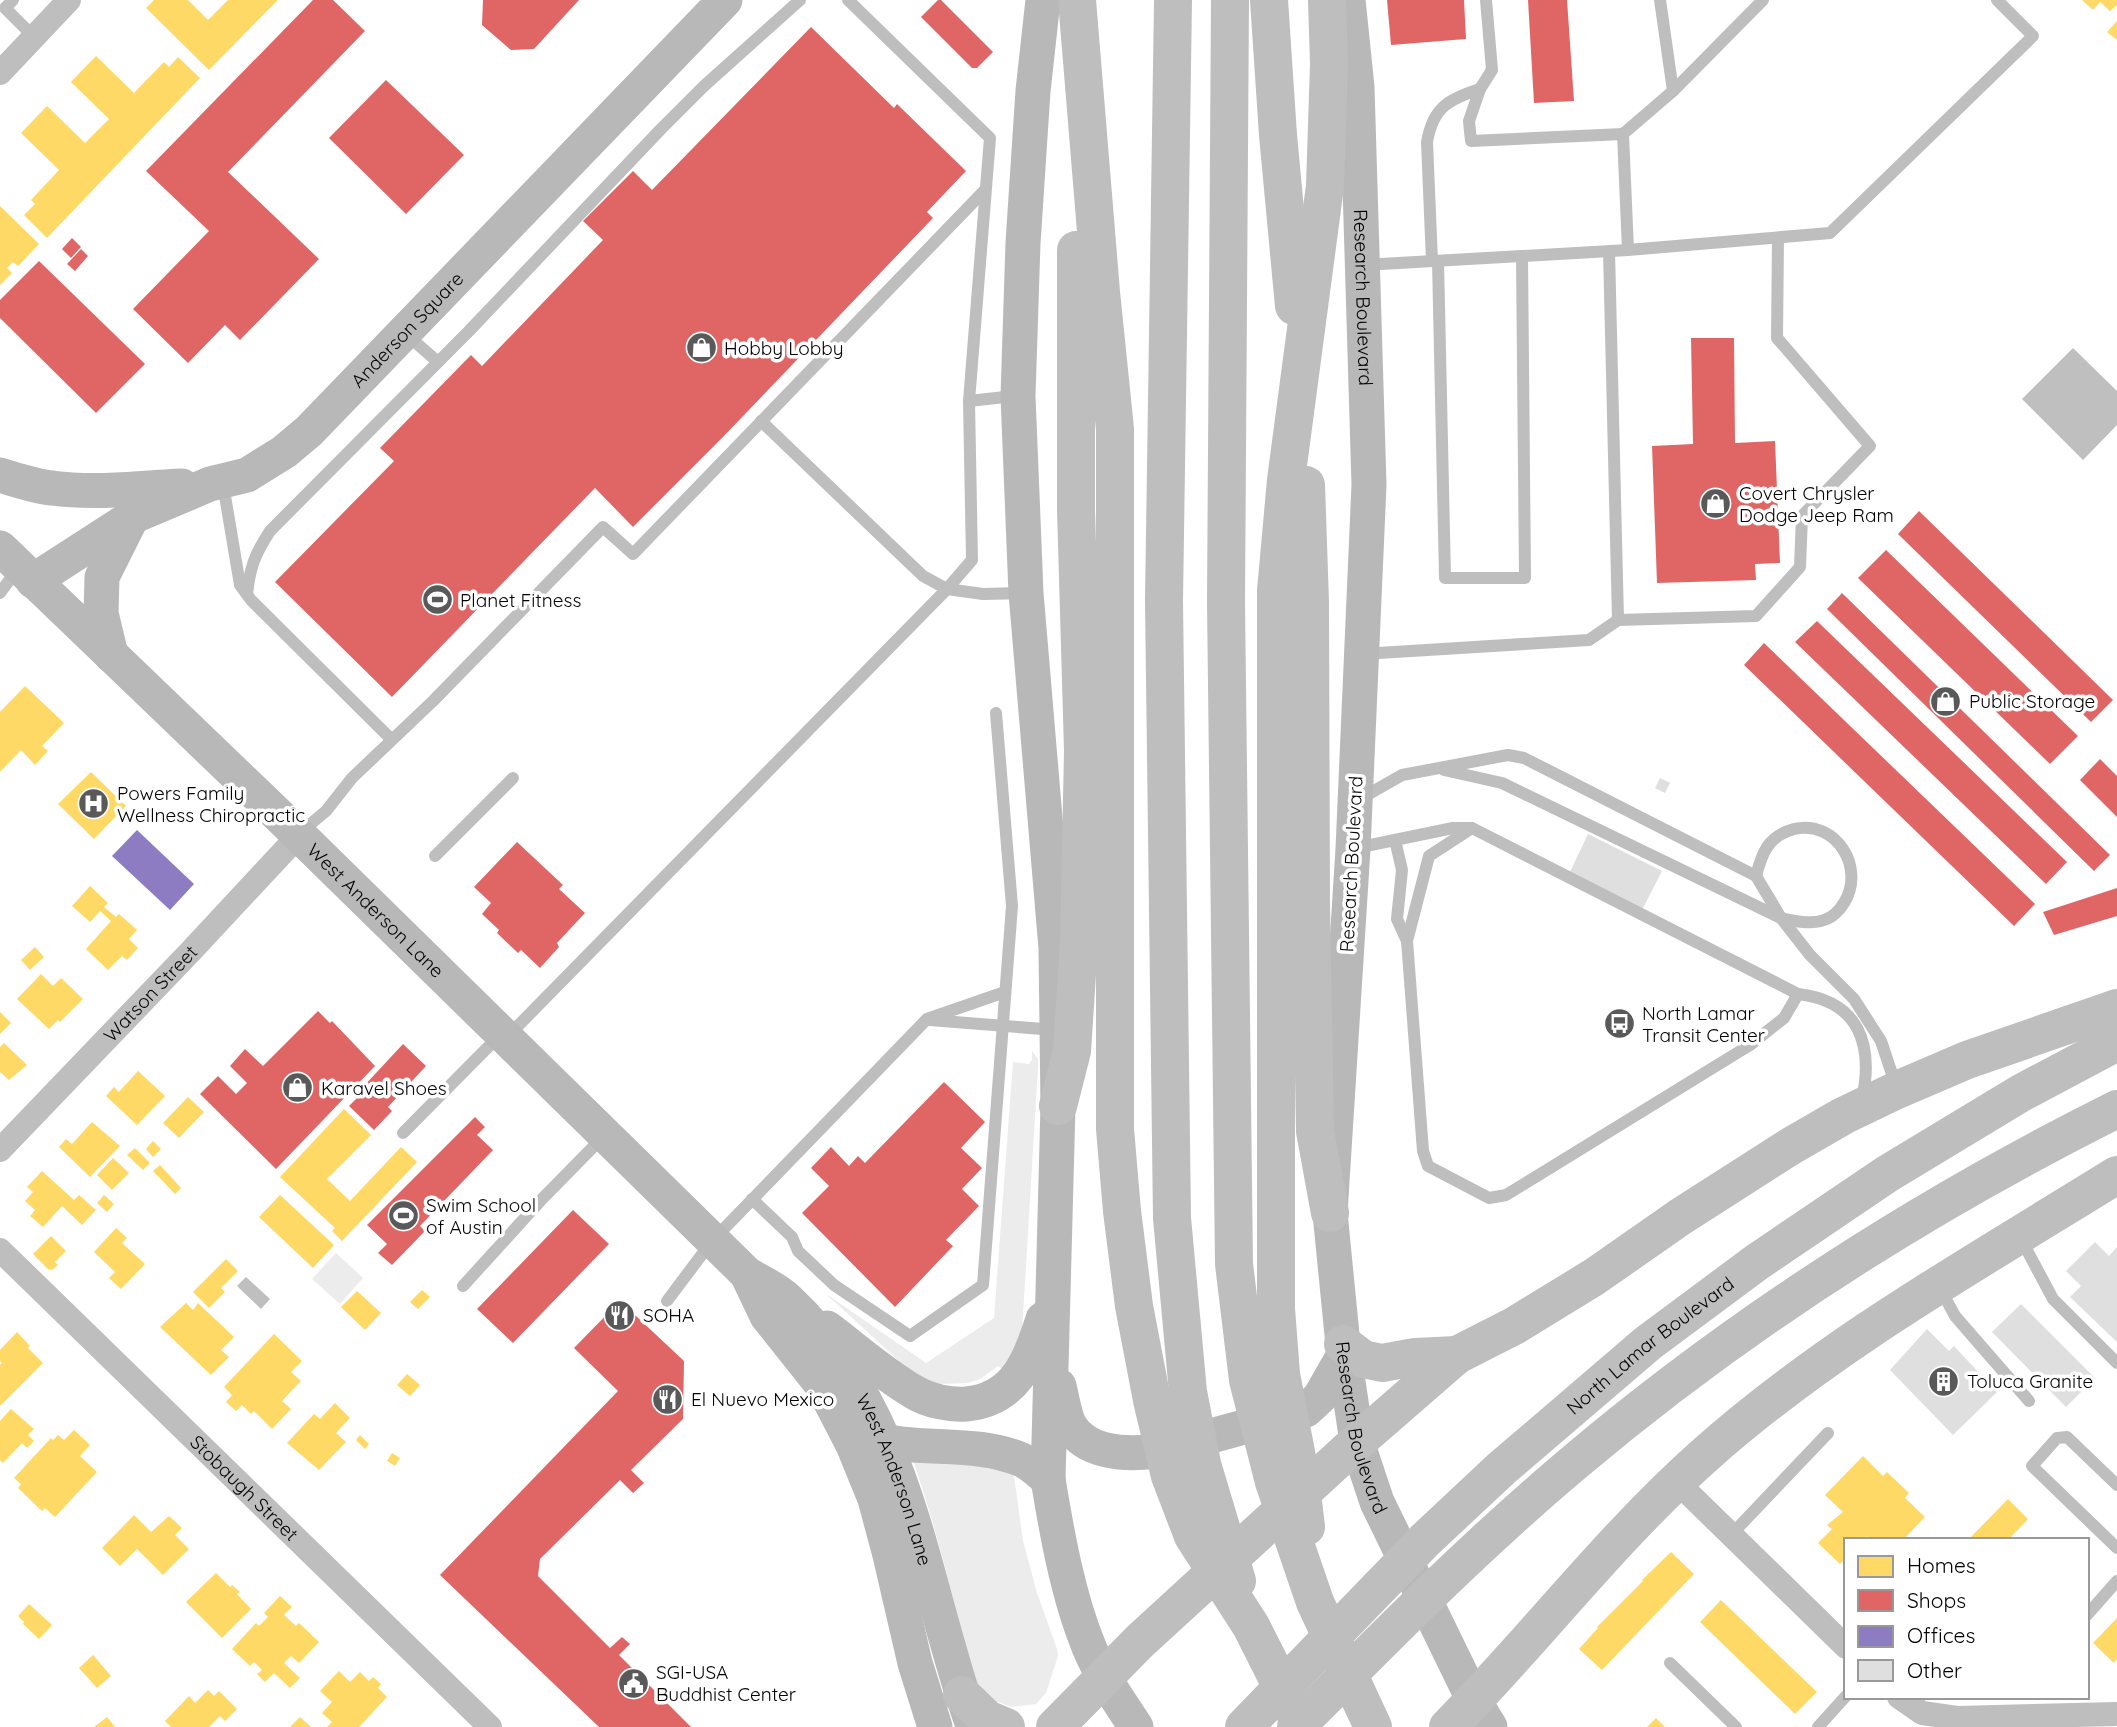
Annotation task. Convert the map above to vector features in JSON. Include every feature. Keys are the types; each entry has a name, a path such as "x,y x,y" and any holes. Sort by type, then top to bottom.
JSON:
{"main road":[{"name":"Anderson Square","path":"13,572 132,517 216,483 247,475 284,452 309,431 725,0"},
{"path":"1043,0 1033,91 1023,243 1018,396 1026,593 1056,947 1058,1106 1048,1479 1057,1533 1088,1646 1103,1676 1136,1727"},
{"path":"1077,0 1115,429 1115,1129 1134,1306 1170,1396 1202,1464 1251,1626 1302,1727"},
{"path":"1058,1106 1072,1051 1079,944 1083,751 1076,509 1076,273 1079,172 1090,0"},
{"path":"1170,1396 1172,1218 1164,601 1173,0"},
{"path":"1230,0 1226,601 1234,1265 1264,1377 1299,1468 1315,1602 1373,1727"},
{"path":"1269,0 1300,383 1310,602 1315,1131 1330,1213"},
{"path":"1264,1377 1276,1283 1276,591 1286,480 1325,186 1329,64 1327,0"},
{"name":"Research Boulevard","path":"1348,0 1357,88 1369,485 1353,849 1330,1213 1343,1350 1357,1442 1377,1502 1455,1661 1471,1718"},
{"path":"0,475 33,485 68,490 98,491 216,483"},
{"path":"111,655 101,612 103,577 132,517"},
{"name":"West Anderson Lane","path":"13,572 111,655 299,835 712,1241 747,1274 786,1298 822,1338 855,1384 887,1443 923,1551 968,1711"},
{"path":"1050,1725 1357,1442 1457,1355 1514,1325 1594,1277 1769,1160 1860,1108 1979,1055 2117,1008"},
{"name":"North Lamar Boulevard","path":"1244,1727 1425,1540 1502,1468 1648,1343 1757,1262 1887,1174 2021,1093 2117,1042"},
{"path":"1296,1727 1448,1574 1577,1460 1676,1382 1788,1302 1917,1219 2046,1145 2117,1109"},
{"path":"1471,1718 1615,1544 1676,1481 1769,1401 1939,1286 2117,1175"},
{"name":"West Anderson Lane","path":"747,1274 766,1316 822,1385 838,1413"},
{"path":"786,1298 915,1394 950,1405 979,1403 1008,1389 1028,1361 1052,1289"},
{"path":"1051,1355 1069,1423 1076,1432 1089,1442 1112,1452 1136,1454 1156,1451 1306,1410 1320,1396 1343,1350 1363,1359 1382,1363 1415,1357 1457,1355"},
{"path":"838,1413 863,1435 887,1443 987,1450 1024,1461 1048,1479"},
{"path":"838,1413 874,1499 915,1663 935,1727"},
{"path":"968,1711 1006,1727"}],"street":[{"path":"1,70 69,0"},
{"name":"Watson Street","path":"0,1150 299,835"},
{"name":"Stobaugh Street","path":"0,1250 489,1727"},
{"path":"1676,1481 1844,1645"},
{"path":"1902,1699 1922,1713 1949,1722 2065,1711 2117,1714"}],"lane":[{"path":"247,594 249,573 255,554 270,531 438,362 661,129 704,86 800,0"},
{"path":"403,1133 503,1037 947,589 972,560 969,401 990,138 848,0"},
{"path":"1486,0 1492,70 1480,89 1469,121 1471,141 1475,143 1623,134 1673,91 1763,0"},
{"path":"1660,0 1673,91"},
{"path":"1363,265 1628,250 1830,233 2033,36 1997,0"},
{"path":"6,7 34,37"},
{"path":"1480,89 1453,98 1441,109 1429,127 1427,142 1435,261 1445,578 1525,578 1522,256"},
{"path":"1623,134 1628,250"},
{"path":"299,835 326,811 352,778 482,652 603,527 633,554 985,190"},
{"path":"1361,654 1589,640 1618,620 1756,616 1800,567 1801,516 1870,446 1777,338 1778,238"},
{"path":"1609,251 1618,620"},
{"path":"404,332 438,362"},
{"path":"969,401 1018,396"},
{"path":"761,421 923,576 947,589 983,594 1026,593"},
{"path":"216,483 240,585 391,739"},
{"path":"752,1199 792,1237 798,1251 834,1285 911,1336 983,1285 1012,906 996,713"},
{"path":"1355,802 1402,775 1508,755 1524,758 1756,876 1781,918 1810,955 1854,999 1881,1041 1897,1090"},
{"path":"1440,769 1502,783 1781,918 1802,922 1824,920 1839,911 1850,893 1853,876 1849,857 1837,840 1820,830 1802,827 1784,832 1769,841 1762,853 1756,876"},
{"path":"435,856 513,778"},
{"path":"1353,849 1453,828 1472,828 1798,994 1818,997 1840,1007 1855,1022 1866,1062 1866,1081 1860,1108"},
{"path":"1407,941 1429,856 1472,828"},
{"path":"1395,840 1402,870 1397,919 1407,941 1423,1151 1428,1166 1489,1198 1506,1195 1750,1045 1784,1018 1798,994"},
{"path":"667,1301 712,1241 926,1019 1005,992"},
{"path":"926,1019 1056,1030"},
{"path":"463,1286 605,1135"},
{"path":"2019,1236 2053,1299 2117,1363"},
{"path":"1939,1286 1955,1316 2029,1401"},
{"path":"1731,1535 1828,1433"},
{"path":"2117,1485 2067,1437 2057,1438 2032,1466 2117,1548"},
{"path":"2089,1613 2117,1581"},
{"path":"1670,1663 1736,1727"},
{"path":"1818,1727 1844,1698"}],"shaded area":[{"path":"2073,348 2117,391 2117,425 2083,460 2022,399"},
{"path":"1032,1051 1038,1059 1038,1067 1020,1342 1003,1369 998,1366 980,1379 968,1383 938,1384 911,1372 825,1293 926,1363 994,1318 1013,1062 1029,1064"},
{"path":"336,1253 363,1278 340,1304 312,1279"},
{"path":"246,1277 270,1299 261,1309 237,1286"},
{"path":"912,1457 981,1457 1014,1476 1023,1541 1058,1656 1046,1693 1036,1704 1012,1707 978,1695 939,1545"}],"building: Homes":[{"path":"154,0 188,0 208,20 228,0 278,0 209,70 146,8"},
{"path":"2082,0 2117,0 2117,5 2110,11 2100,2 2093,10"},
{"path":"2117,21 2117,40 2107,32"},
{"path":"96,56 134,93 164,62 169,67 178,57 200,78 47,238 24,215 35,204 31,200 59,170 21,133 47,106 85,143 109,119 71,82"},
{"path":"0,206 39,244 18,266 13,262 7,268 12,273 0,285"},
{"path":"25,686 64,723 42,746 48,751 35,765 21,750 0,772 0,712"},
{"path":"91,772 126,806 94,839 58,804"},
{"path":"90,886 108,903 104,907 116,917 119,914 137,930 129,939 138,948 127,960 122,956 108,970 86,949 111,921 100,911 90,922 72,906"},
{"path":"35,947 44,957 30,970 21,960"},
{"path":"41,974 53,986 61,978 83,999 49,1029 17,999"},
{"path":"0,1012 11,1023 0,1034"},
{"path":"4,1043 27,1065 9,1080 0,1072 0,1047"},
{"path":"138,1071 165,1096 137,1125 106,1096 114,1087 119,1092"},
{"path":"188,1097 204,1112 179,1138 163,1123"},
{"path":"344,1109 371,1135 327,1179 350,1201 401,1147 417,1162 342,1241 332,1231 335,1228 280,1177"},
{"path":"92,1122 120,1146 90,1177 59,1147 66,1139 72,1144"},
{"path":"153,1141 161,1149 153,1157 146,1149"},
{"path":"135,1148 150,1163 143,1170 127,1155"},
{"path":"113,1158 129,1173 112,1190 97,1175"},
{"path":"160,1165 181,1188 175,1194 153,1171"},
{"path":"42,1171 74,1200 79,1195 96,1210 82,1225 62,1206 43,1227 30,1216 35,1210 25,1201 33,1192 27,1187"},
{"path":"104,1195 114,1204 107,1212 97,1203"},
{"path":"280,1195 334,1245 313,1268 259,1217"},
{"path":"116,1228 127,1238 122,1243 145,1264 121,1289 109,1278 115,1272 94,1252"},
{"path":"51,1236 66,1251 55,1262 58,1265 52,1270 33,1254"},
{"path":"226,1259 238,1271 221,1288 225,1292 209,1308 193,1292"},
{"path":"422,1290 430,1297 418,1309 410,1302"},
{"path":"357,1291 381,1313 365,1330 341,1307"},
{"path":"186,1303 193,1310 198,1303 234,1337 221,1350 229,1357 211,1375 160,1327"},
{"path":"17,1332 43,1363 0,1406 0,1350"},
{"path":"274,1334 302,1361 291,1372 301,1381 282,1401 291,1409 272,1429 254,1411 251,1414 242,1405 236,1411 226,1402 232,1395 224,1387"},
{"path":"407,1374 420,1385 410,1396 397,1385"},
{"path":"335,1403 350,1418 336,1433 346,1442 319,1470 287,1443 314,1414 320,1419"},
{"path":"11,1409 34,1429 28,1435 34,1441 27,1448 22,1443 3,1463 0,1460 0,1421"},
{"path":"74,1430 90,1445 80,1456 97,1472 55,1517 45,1508 42,1511 18,1488 21,1484 14,1478 51,1438 53,1440 58,1435 64,1440"},
{"path":"360,1435 369,1444 365,1449 356,1440"},
{"path":"392,1453 400,1458 395,1466 387,1461"},
{"path":"1863,1456 1883,1476 1887,1472 1909,1493 1905,1498 1925,1517 1905,1538 1844,1538 1844,1560 1840,1564 1818,1543 1832,1529 1827,1525 1843,1512 1825,1495"},
{"path":"2008,1499 2028,1519 2010,1538 1970,1538"},
{"path":"134,1515 151,1532 169,1516 182,1528 175,1535 189,1549 163,1575 137,1549 120,1566 102,1548"},
{"path":"1671,1552 1694,1574 1602,1670 1579,1649"},
{"path":"216,1573 230,1587 232,1585 240,1592 237,1594 251,1609 222,1638 186,1602"},
{"path":"280,1596 292,1607 284,1615 296,1626 299,1623 319,1642 299,1663 291,1656 284,1663 300,1678 290,1688 274,1673 265,1682 257,1674 262,1670 254,1662 250,1666 232,1649 256,1623 259,1626 268,1617 264,1613"},
{"path":"1721,1600 1817,1692 1795,1714 1700,1622"},
{"path":"29,1604 52,1625 39,1639 18,1616"},
{"path":"2117,1618 2117,1659 2114,1663 2093,1643"},
{"path":"93,1655 111,1676 97,1688 79,1668"},
{"path":"339,1671 350,1682 360,1672 369,1681 373,1677 381,1684 378,1688 387,1697 359,1727 327,1727 332,1722 322,1713 332,1702 320,1691"},
{"path":"208,1690 214,1696 219,1691 237,1709 225,1721 220,1716 209,1727 171,1727 165,1721 189,1696 195,1703"},
{"path":"107,1717 115,1727 94,1727"},
{"path":"300,1717 311,1727 290,1727"},
{"path":"1656,1718 1665,1727 1647,1727"}],"building: Shops":[{"path":"313,0 333,0 365,31 228,172 319,259 240,340 225,325 188,363 133,309 209,231 146,171"},
{"path":"483,0 579,0 534,49 511,50 482,25"},
{"path":"938,0 993,52 977,68 972,68 921,17"},
{"path":"1387,0 1464,0 1466,39 1391,45"},
{"path":"1528,0 1567,0 1574,101 1534,103"},
{"path":"811,27 894,108 897,104 966,171 927,212 933,218 633,527 595,488 392,697 275,582 394,461 380,448 471,355 482,366 603,240 583,221 633,171 652,190"},
{"path":"386,80 464,155 406,214 329,138"},
{"path":"72,238 81,247 71,258 62,249"},
{"path":"81,249 88,256 75,271 67,264"},
{"path":"39,261 145,364 96,413 0,318 0,300"},
{"name":"Covert Chrysler Dodge Jeep Ram","path":"1691,338 1734,338 1735,443 1775,441 1780,563 1755,564 1756,580 1657,583 1652,446 1693,444"},
{"path":"1919,511 2113,700 2091,722 1898,534"},
{"path":"1886,550 2078,736 2050,764 1858,578"},
{"path":"1842,593 2110,855 2094,871 1827,609"},
{"path":"1817,621 2067,862 2046,884 1795,642"},
{"path":"1764,643 2035,904 2014,926 1744,665"},
{"path":"2100,759 2117,776 2117,817 2080,780"},
{"path":"517,842 563,885 559,889 585,913 557,943 559,947 540,968 521,950 518,953 497,933 499,930 482,914 491,903 474,887"},
{"path":"2117,888 2117,916 2054,935 2043,912"},
{"name":"Karavel Shoes","path":"318,1011 330,1023 332,1021 375,1066 276,1169 200,1094 218,1076 236,1094 247,1083 230,1066 245,1049 263,1066"},
{"path":"403,1044 426,1066 388,1107 392,1111 374,1130 349,1106"},
{"path":"944,1082 985,1122 961,1148 982,1168 962,1189 979,1206 946,1240 953,1246 895,1307 802,1213 829,1186 811,1168 831,1147 849,1166 858,1156 865,1163"},
{"path":"475,1117 485,1127 477,1135 493,1150 420,1226 425,1231 392,1265 378,1253 387,1244 367,1225"},
{"path":"573,1210 609,1244 513,1343 477,1309"},
{"path":"620,1301 684,1361 683,1419 631,1470 644,1483 633,1493 620,1480 540,1559 538,1576 610,1648 622,1637 630,1644 619,1655 691,1727 599,1727 440,1575 618,1391 574,1348"}],"building: Offices":[{"path":"137,830 194,884 170,910 112,856"}],"building: Other":[{"path":"1660,778 1670,783 1665,793 1655,788"},
{"path":"1588,834 1662,871 1642,910 1569,874"},
{"path":"2095,1242 2109,1256 2117,1247 2117,1342 2070,1297 2081,1286 2066,1271"},
{"path":"2021,1304 2095,1378 2066,1407 1992,1332"},
{"name":"Toluca Granite","path":"1927,1329 1949,1351 1954,1346 1997,1392 1953,1435 1890,1370"}],"place":[{"name":"Hobby Lobby","path":"701,348"},
{"name":"Covert Chrysler Dodge Jeep Ram","path":"1716,504"},
{"name":"Planet Fitness","path":"437,600"},
{"name":"Public Storage","path":"1946,701"},
{"name":"Powers Family Wellness Chiropractic","path":"94,804"},
{"name":"North Lamar Transit Center","path":"1619,1024"},
{"name":"Karavel Shoes","path":"298,1088"},
{"name":"Swim School of Austin","path":"403,1216"},
{"name":"SOHA","path":"620,1315"},
{"name":"Toluca Granite","path":"1944,1381"},
{"name":"El Nuevo Mexico","path":"668,1399"},
{"name":"SGI-USA Buddhist Center","path":"633,1683"}]}
